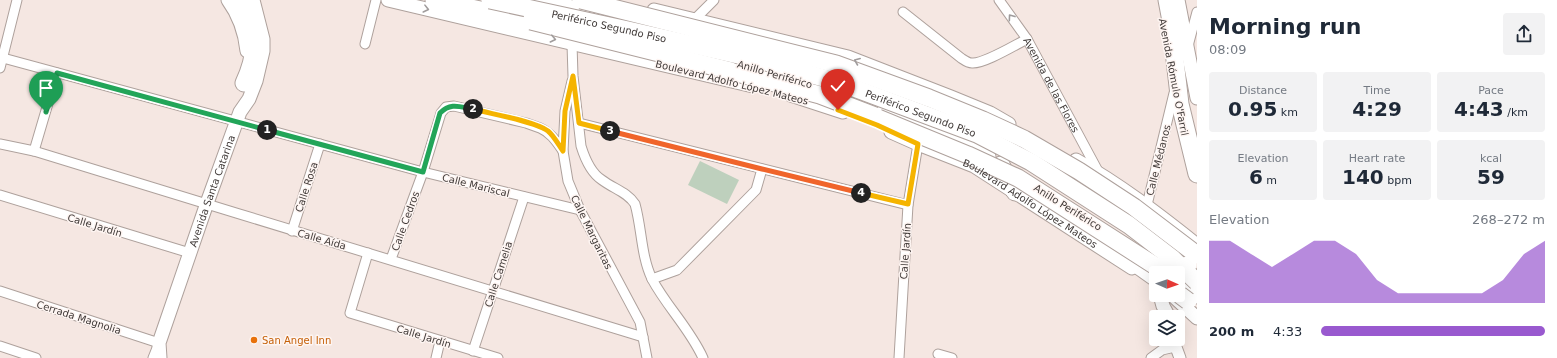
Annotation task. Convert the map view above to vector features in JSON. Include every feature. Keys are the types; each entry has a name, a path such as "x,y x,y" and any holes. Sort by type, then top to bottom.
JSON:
{"highway":[{"path":"244,83 251,68 254,55 254,42 248,18 250,0"},
{"path":"434,0 731,71 820,95 1006,170 1158,267 1173,269 1185,267 1197,256"},
{"name":"Anillo Periférico","path":"480,0 753,67 851,96 953,137 1006,170 1057,198 1162,266"},
{"name":"Periférico Segundo Piso","path":"490,0 751,58 830,80 977,134 1031,162 1129,225 1172,258 1197,282"},
{"name":"Anillo Periférico","path":"533,0 746,50 847,77 952,122 1032,168 1197,275"},
{"name":"Periférico Segundo Piso","path":"580,0 836,64 929,98 983,120 1024,139 1079,171 1134,206 1197,256"},
{"path":"1167,0 1180,104 1197,174"},
{"path":"1171,25 1197,132"},
{"path":"643,60 664,45"},
{"path":"825,88 838,110"},
{"path":"938,92 952,122"},
{"path":"1006,170 1015,192"},
{"path":"1006,170 1026,190 1149,273"}],"main road":[{"path":"228,0 239,19 245,38 247,58 239,117"},
{"name":"Avenida Santa Catarina","path":"159,343 239,117 249,99 256,81 263,51 262,33 250,0"},
{"name":"Boulevard Adolfo López Mateos","path":"388,0 787,94 838,110 974,166 1149,279"},
{"path":"613,0 848,57 990,113 1098,173 1147,205 1197,245"},
{"name":"Avenida Rómulo O'Farril","path":"1159,0 1171,56 1175,91 1187,146 1197,177"},
{"name":"Avenida Rómulo O'Farril","path":"1178,0 1197,98"},
{"path":"1186,298 1197,318"},
{"path":"159,343 160,358"}],"street":[{"path":"0,68 18,0"},
{"path":"365,44 376,0"},
{"path":"695,20 714,0"},
{"name":"Avenida de las Flores","path":"999,0 1027,40 1098,173"},
{"path":"903,12 961,58 971,64 988,59 1027,40"},
{"path":"1188,47 1197,12"},
{"path":"572,44 573,76 581,146 584,156 591,168 601,180 630,197 635,204 647,267 652,279 670,308 692,335 703,358"},
{"name":"Calle Mariscal","path":"3,58 57,73 239,117 320,144 423,172 580,210"},
{"path":"34,151 57,73"},
{"name":"Calle Margaritas","path":"573,76 565,111 563,151 568,181 580,210 640,322 647,358"},
{"name":"Calle Médanos","path":"1147,205 1175,91"},
{"name":"Calle Cedros","path":"391,260 423,172 440,113 446,107 454,106 526,123 548,131 563,151"},
{"path":"579,123 908,204"},
{"name":"Calle Aída","path":"0,144 34,151 643,337"},
{"name":"Calle Rosa","path":"292,231 320,144"},
{"name":"Calle Jardín","path":"899,358 908,204 918,144"},
{"path":"652,279 678,270 756,190 762,169"},
{"name":"Calle Jardín","path":"0,196 190,253"},
{"name":"Calle Camelia","path":"473,351 524,197"},
{"name":"Calle Jardín","path":"368,253 350,313 498,358"},
{"name":"Cerrada Magnolia","path":"0,291 159,343"},
{"path":"1176,310 1186,298"},
{"path":"436,358 440,341"},
{"name":"Avenida Santa Catarina","path":"153,358 159,343"},
{"path":"0,346 36,358"},
{"path":"1151,358 1169,346"},
{"path":"1175,346 1180,358"},
{"path":"938,354 952,358"}],"green space":[{"path":"700,161 739,180 727,204 688,185"}],"place":[{"name":"San Angel Inn","path":"254,340"}],"route":[{"path":"46,112 57,73 423,172 440,113 446,107 454,106 473,109 526,123 548,131 563,151 565,111 573,76 579,123 908,204 918,144 877,125 838,110"}]}
